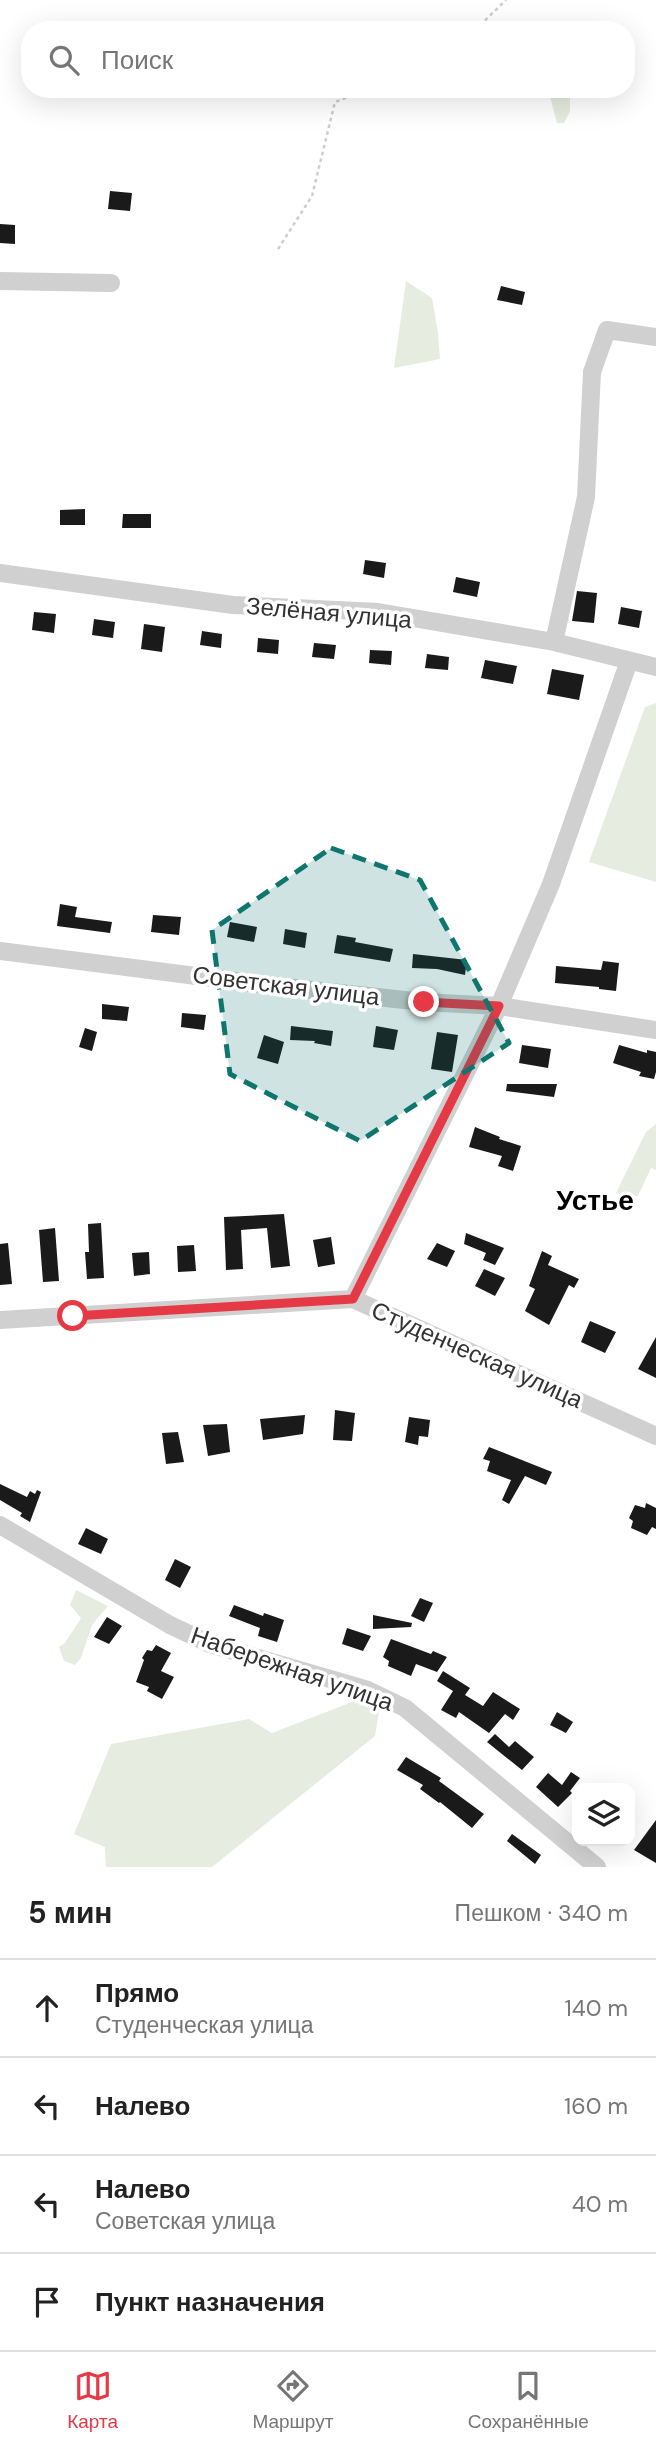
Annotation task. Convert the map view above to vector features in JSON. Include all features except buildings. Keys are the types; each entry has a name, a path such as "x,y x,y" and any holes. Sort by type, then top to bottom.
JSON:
{"street":[{"path":"0,281 111,283"},
{"path":"554,642 586,497 592,372 607,330 656,337"},
{"name":"Зелёная улица","path":"0,573 233,605 379,612 554,642 656,667"},
{"path":"353,1299 499,1006 551,884 629,661"},
{"name":"Советская улица","path":"0,951 275,986 424,1002 499,1006 656,1030"},
{"name":"Студенческая улица","path":"0,1320 353,1299 656,1436"},
{"name":"Набережная улица","path":"0,1525 170,1625 210,1644 368,1690 405,1708 597,1867"}],"path":[{"path":"484,21 506,0"},
{"path":"278,249 312,196 335,102 345,98"}],"highlighted area":[{"path":"331,848 420,880 509,1043 360,1141 230,1074 212,930"}],"shaded area":[{"path":"550,98 570,98 570,111 564,123 557,123"},
{"path":"406,281 432,298 440,359 394,368"},
{"path":"656,703 656,882 589,862 645,707"},
{"path":"656,1124 656,1170 651,1168 638,1196 616,1193 646,1132"},
{"path":"76,1590 108,1606 92,1625 81,1658 75,1665 64,1661 59,1647 65,1643 81,1618 70,1605"},
{"path":"365,1697 379,1711 375,1736 212,1867 106,1867 105,1847 74,1834 111,1744 249,1719 272,1733"}],"district":[{"name":"Устье","path":"595,1200"}],"route":[{"path":"73,1316 353,1299 499,1006 424,1002"}]}
